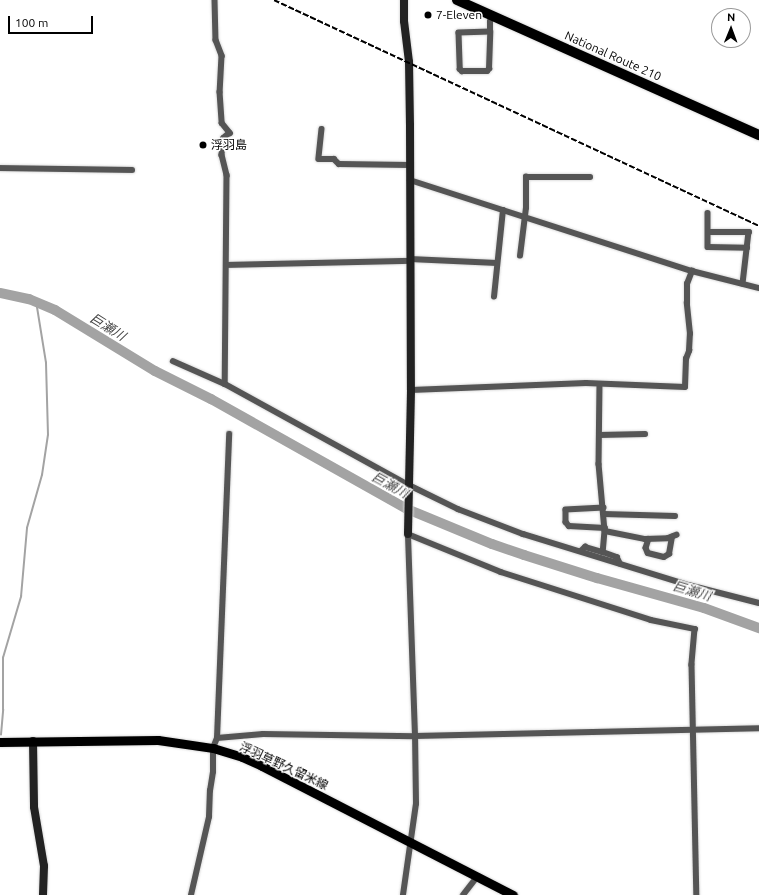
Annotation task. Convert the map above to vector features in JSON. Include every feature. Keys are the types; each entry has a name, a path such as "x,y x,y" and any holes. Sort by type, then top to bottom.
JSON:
{"highway":[{"name":"National Route 210","path":"457,0 759,135"}],"main road":[{"name":"浮羽草野久留米線","path":"0,742 158,740 213,748 242,757 262,766 513,895"}],"street":[{"path":"215,0 216,40 222,56 220,92 222,123 230,133 224,138 222,154 227,175 225,384"},
{"path":"403,895 416,804 408,534 411,390 409,62 404,21 404,0"},
{"path":"490,32 459,33 460,69 462,71 487,71 489,68 492,16"},
{"path":"322,129 319,160 334,159 339,164 410,165"},
{"path":"0,168 132,170"},
{"path":"520,256 525,217 526,177 590,177"},
{"path":"410,180 692,271 759,288"},
{"path":"494,297 503,210"},
{"path":"708,213 708,247 747,248"},
{"path":"708,232 749,232 743,284"},
{"path":"227,265 410,260 497,264"},
{"path":"411,390 600,384 685,387 686,359 689,351 690,334 687,303 688,284 692,271"},
{"path":"173,361 225,384 409,485 458,509 502,527 759,603"},
{"path":"600,384 599,464 605,530 603,552"},
{"path":"191,895 209,817 213,772 213,748 217,738 229,434"},
{"path":"599,435 645,434"},
{"path":"649,539 646,548 648,553 664,557 669,554 674,536 649,539 605,530 569,526 566,522 566,510 676,516"},
{"path":"408,534 501,572 651,620 695,629 692,665 695,730 697,895"},
{"path":"581,551 585,547 603,552 617,557 620,563"},
{"path":"217,738 264,734 415,736 759,728"},
{"path":"33,741 34,807 44,866 43,895"},
{"path":"463,895 477,877"}],"waterway":[{"name":"巨瀬川","path":"0,293 29,299 55,310 155,371 211,399 407,509 492,544 524,555 597,578 704,608 759,628"},
{"path":"1,735 3,710 3,658 21,597 27,528 42,475 48,435 46,363 36,301"}],"railway":[{"path":"274,0 759,226"}],"place":[{"name":"7-Eleven","path":"428,15"},
{"name":"浮羽島","path":"203,145"}]}
